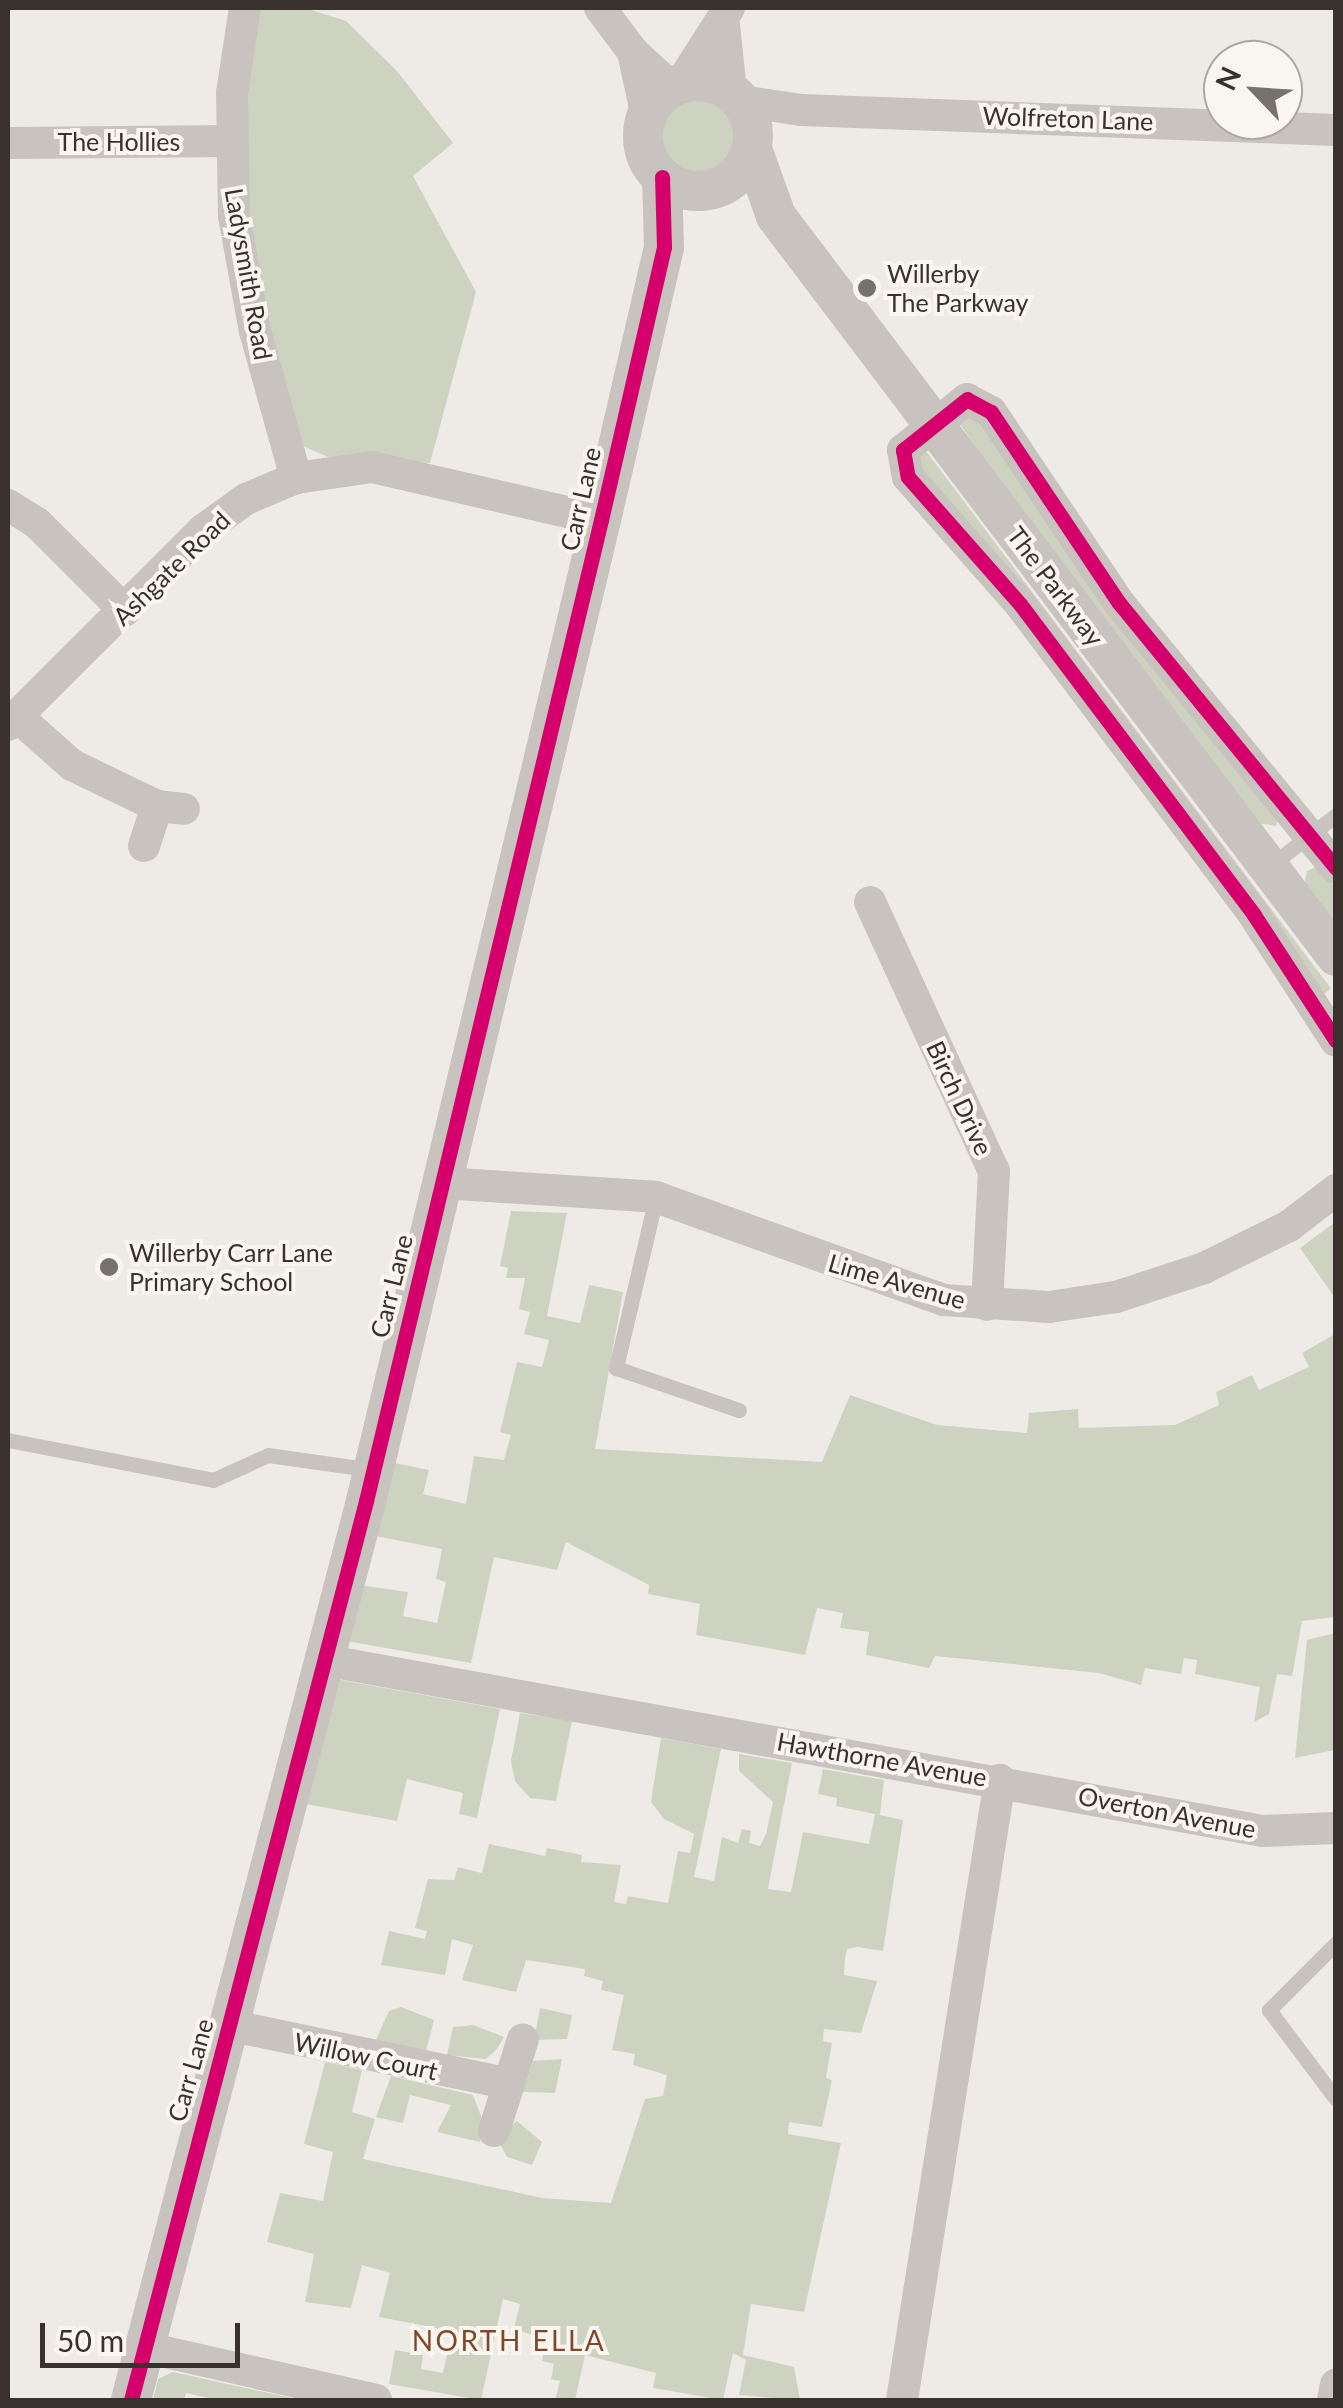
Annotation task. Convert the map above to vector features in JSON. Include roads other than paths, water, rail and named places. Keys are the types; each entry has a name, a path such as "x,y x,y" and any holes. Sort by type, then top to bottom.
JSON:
{"street":[{"name":"Ladysmith Road","path":"245,8 231,142 234,216 255,332 296,478"},
{"path":"600,8 666,96"},
{"path":"666,96 727,16"},
{"path":"727,16 736,97 752,146 801,110"},
{"path":"666,96 714,83 736,97"},
{"name":"Carr Lane","path":"131,2400 373,1470 601,520 664,248 662,177 645,150 666,96"},
{"name":"Wolfreton Lane","path":"736,97 801,110 1336,130"},
{"name":"The Hollies","path":"8,143 231,142"},
{"name":"Carr Lane","path":"664,248 712,189 734,177 752,146"},
{"name":"The Parkway","path":"752,146 776,216 1336,956"},
{"path":"662,177 712,189"},
{"name":"The Parkway","path":"712,189 776,216"},
{"path":"1336,868 1119,603 991,412 967,399 903,450 908,476 1020,604 1254,915 1336,1041"},
{"name":"Ashgate Road","path":"13,721 203,530 246,499 296,478 372,467 601,520"},
{"path":"8,505 37,523 125,612"},
{"path":"13,721 72,764 170,807 144,846"},
{"name":"Birch Drive","path":"870,902 994,1171 987,1306"},
{"name":"Lime Avenue","path":"442,1184 656,1197 944,1300 987,1306 1049,1307 1134,1292 1204,1268 1289,1226 1336,1190"},
{"name":"Hawthorne Avenue","path":"323,1660 1000,1780 902,2400"},
{"name":"Overton Avenue","path":"1000,1780 1263,1831 1336,1828"},
{"name":"Willow Court","path":"228,2025 505,2083"},
{"path":"494,2131 505,2083 523,2039"},
{"path":"144,2347 376,2400"},
{"path":"1333,2400 1336,2384"}],"lane":[{"path":"1268,867 1336,815"},
{"path":"656,1197 616,1368 740,1410"},
{"path":"8,1440 212,1480 268,1455 373,1470"},
{"path":"1336,1943 1268,2010 1336,2099"}],"place":[{"name":"Willerby The Parkway","path":"867,288"},
{"name":"Willerby Carr Lane Primary School","path":"109,1267"}],"district":[{"name":"NORTH ELLA","path":"509,2340"}]}
